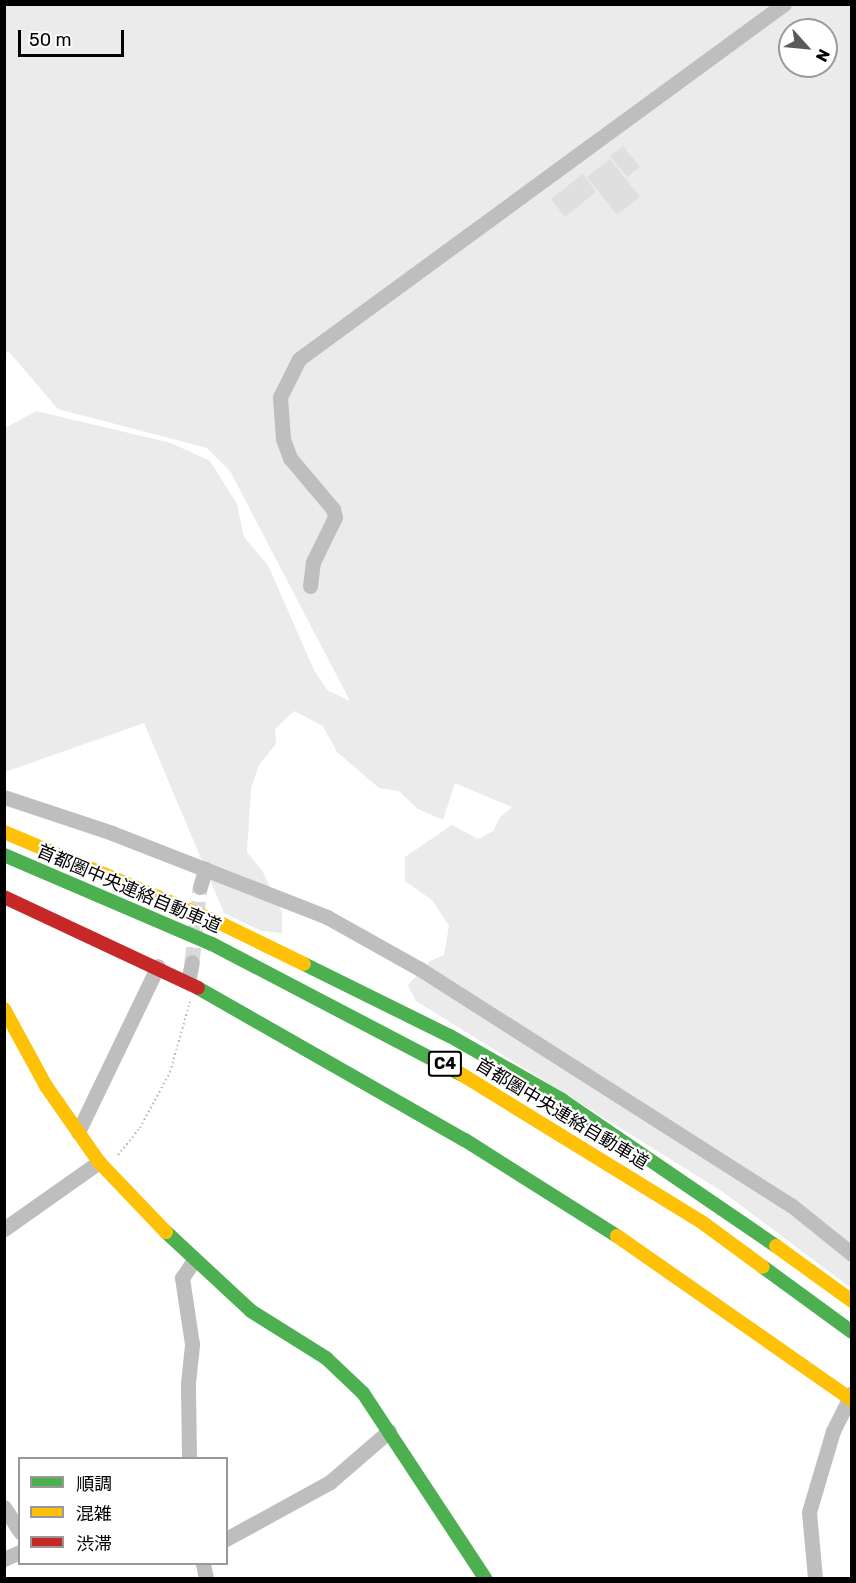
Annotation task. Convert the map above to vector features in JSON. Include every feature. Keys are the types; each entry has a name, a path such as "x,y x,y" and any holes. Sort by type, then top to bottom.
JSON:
{"main road":[{"name":"首都圏中央連絡自動車道","path":"4,832 222,924 450,1036 562,1100 671,1171 852,1301"},
{"name":"首都圏中央連絡自動車道","path":"4,855 212,945 436,1059 548,1124 703,1223 852,1332"},
{"path":"4,897 191,983 575,1207 851,1397"},
{"path":"4,1009 46,1086 103,1166 194,1260 251,1311 326,1358 345,1374 389,1431 485,1578"}],"street":[{"path":"310,586 313,562 335,517 333,509 290,458 283,439 280,397 299,359 784,4"},
{"path":"4,796 205,868 327,917 420,969 791,1205 852,1254"},
{"path":"200,887 205,868"},
{"path":"191,983 192,962"},
{"path":"78,1132 158,966"},
{"path":"4,1229 103,1166"},
{"path":"189,1457 188,1383 192,1344 182,1278 194,1260"},
{"path":"815,1578 809,1512 833,1431 851,1397"},
{"path":"228,1538 330,1482 389,1431"},
{"path":"4,1507 18,1529"}],"path":[{"path":"103,1166 140,1128 170,1072 191,983"}],"shaded area":[{"path":"4,5 851,5 851,1288 723,1192 416,1001 408,985 430,961 444,955 449,926 432,900 405,881 405,857 452,825 478,839 493,831 500,817 512,807 455,783 443,820 418,809 399,791 379,788 337,752 323,726 294,711 275,729 276,744 259,765 251,788 247,852 262,870 282,912 282,933 262,931 224,913 144,723 5,772 5,428 36,411 171,443 210,461 237,504 244,537 268,565 314,670 327,690 350,701 230,471 207,448 58,409 9,352 5,353"}],"building":[{"path":"623,146 640,167 627,177 610,156"},
{"path":"610,159 640,197 617,215 587,177"},
{"path":"583,174 596,192 565,217 551,199"}],"tunnel":[{"path":"192,962 200,887"}],"traffic: fast":[{"path":"4,855 212,944 461,1074"},
{"path":"304,964 450,1036 562,1100 776,1246"},
{"path":"198,988 465,1140 617,1236"},
{"path":"166,1232 251,1311 326,1358 363,1393 485,1578"},
{"path":"763,1267 852,1332"}],"traffic: slow":[{"path":"4,832 222,924 304,964"},
{"path":"4,1009 46,1086 99,1162 166,1232"},
{"path":"461,1074 703,1223 763,1267"},
{"path":"617,1236 852,1400"},
{"path":"776,1246 852,1301"}],"traffic: jam":[{"path":"4,897 198,988"}]}
